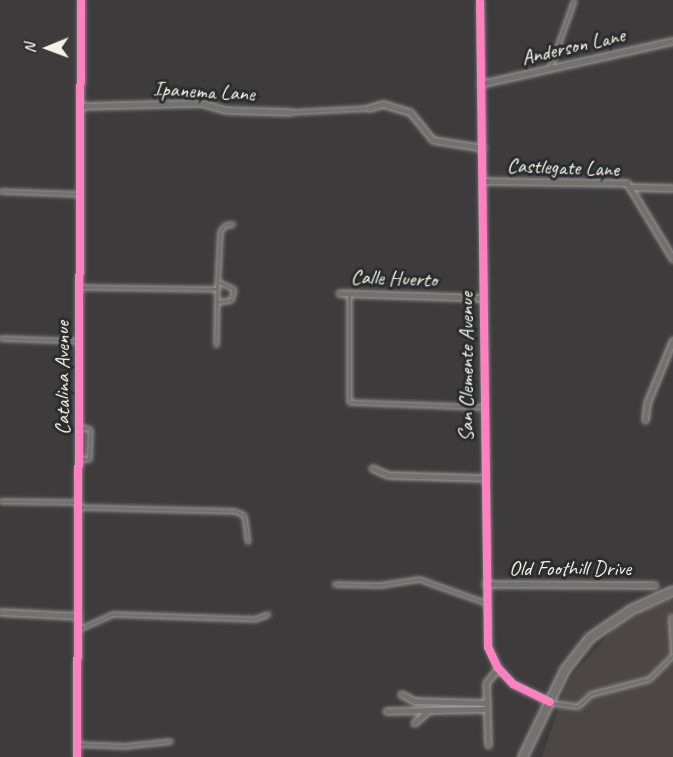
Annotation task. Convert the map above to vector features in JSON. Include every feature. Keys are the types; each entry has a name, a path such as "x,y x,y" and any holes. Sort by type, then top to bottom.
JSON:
{"main road":[{"path":"523,757 565,670 590,638 631,609 673,591"}],"street":[{"name":"Catalina Avenue","path":"77,757 81,341 81,0"},
{"name":"San Clemente Avenue","path":"480,0 485,584 488,648 498,668 513,684 550,702"},
{"name":"Anderson Lane","path":"480,84 673,40"},
{"name":"Ipanema Lane","path":"81,106 201,103 225,110 290,112"},
{"path":"369,108 383,104 410,112 433,140 483,148"},
{"name":"Castlegate Lane","path":"482,181 627,183 673,259"},
{"path":"629,187 673,188"},
{"name":"Calle Huerto","path":"339,293 483,298"},
{"path":"645,420 647,402 673,340"},
{"path":"372,468 388,475 484,478"},
{"name":"Old Foothill Drive","path":"485,584 655,585"},
{"path":"0,612 79,616"},
{"path":"488,745 486,683 498,668"},
{"path":"401,694 415,702 487,706"},
{"path":"386,711 487,706"},
{"path":"414,723 429,710"}],"lane":[{"path":"550,69 574,0"},
{"path":"290,112 369,108"},
{"path":"0,191 81,194"},
{"path":"216,345 220,231 225,225 232,224"},
{"path":"217,302 233,298 234,289 218,282"},
{"path":"81,287 217,289"},
{"path":"349,293 349,402 484,407"},
{"path":"0,338 81,341"},
{"path":"80,427 90,429 89,459 80,459"},
{"path":"0,501 235,510 244,515 248,542"},
{"path":"334,584 380,585 419,579 486,603"},
{"path":"79,629 113,614 255,619 268,614"},
{"path":"550,702 578,706 591,694 649,679 673,654 671,616"},
{"path":"77,744 124,746 171,741"}],"shaded area":[{"path":"673,599 673,757 542,757 565,688 575,672 615,627 642,610"}],"cycle path":[{"path":"77,757 81,0"},
{"path":"480,0 488,647 498,668 513,684 550,702"}]}
